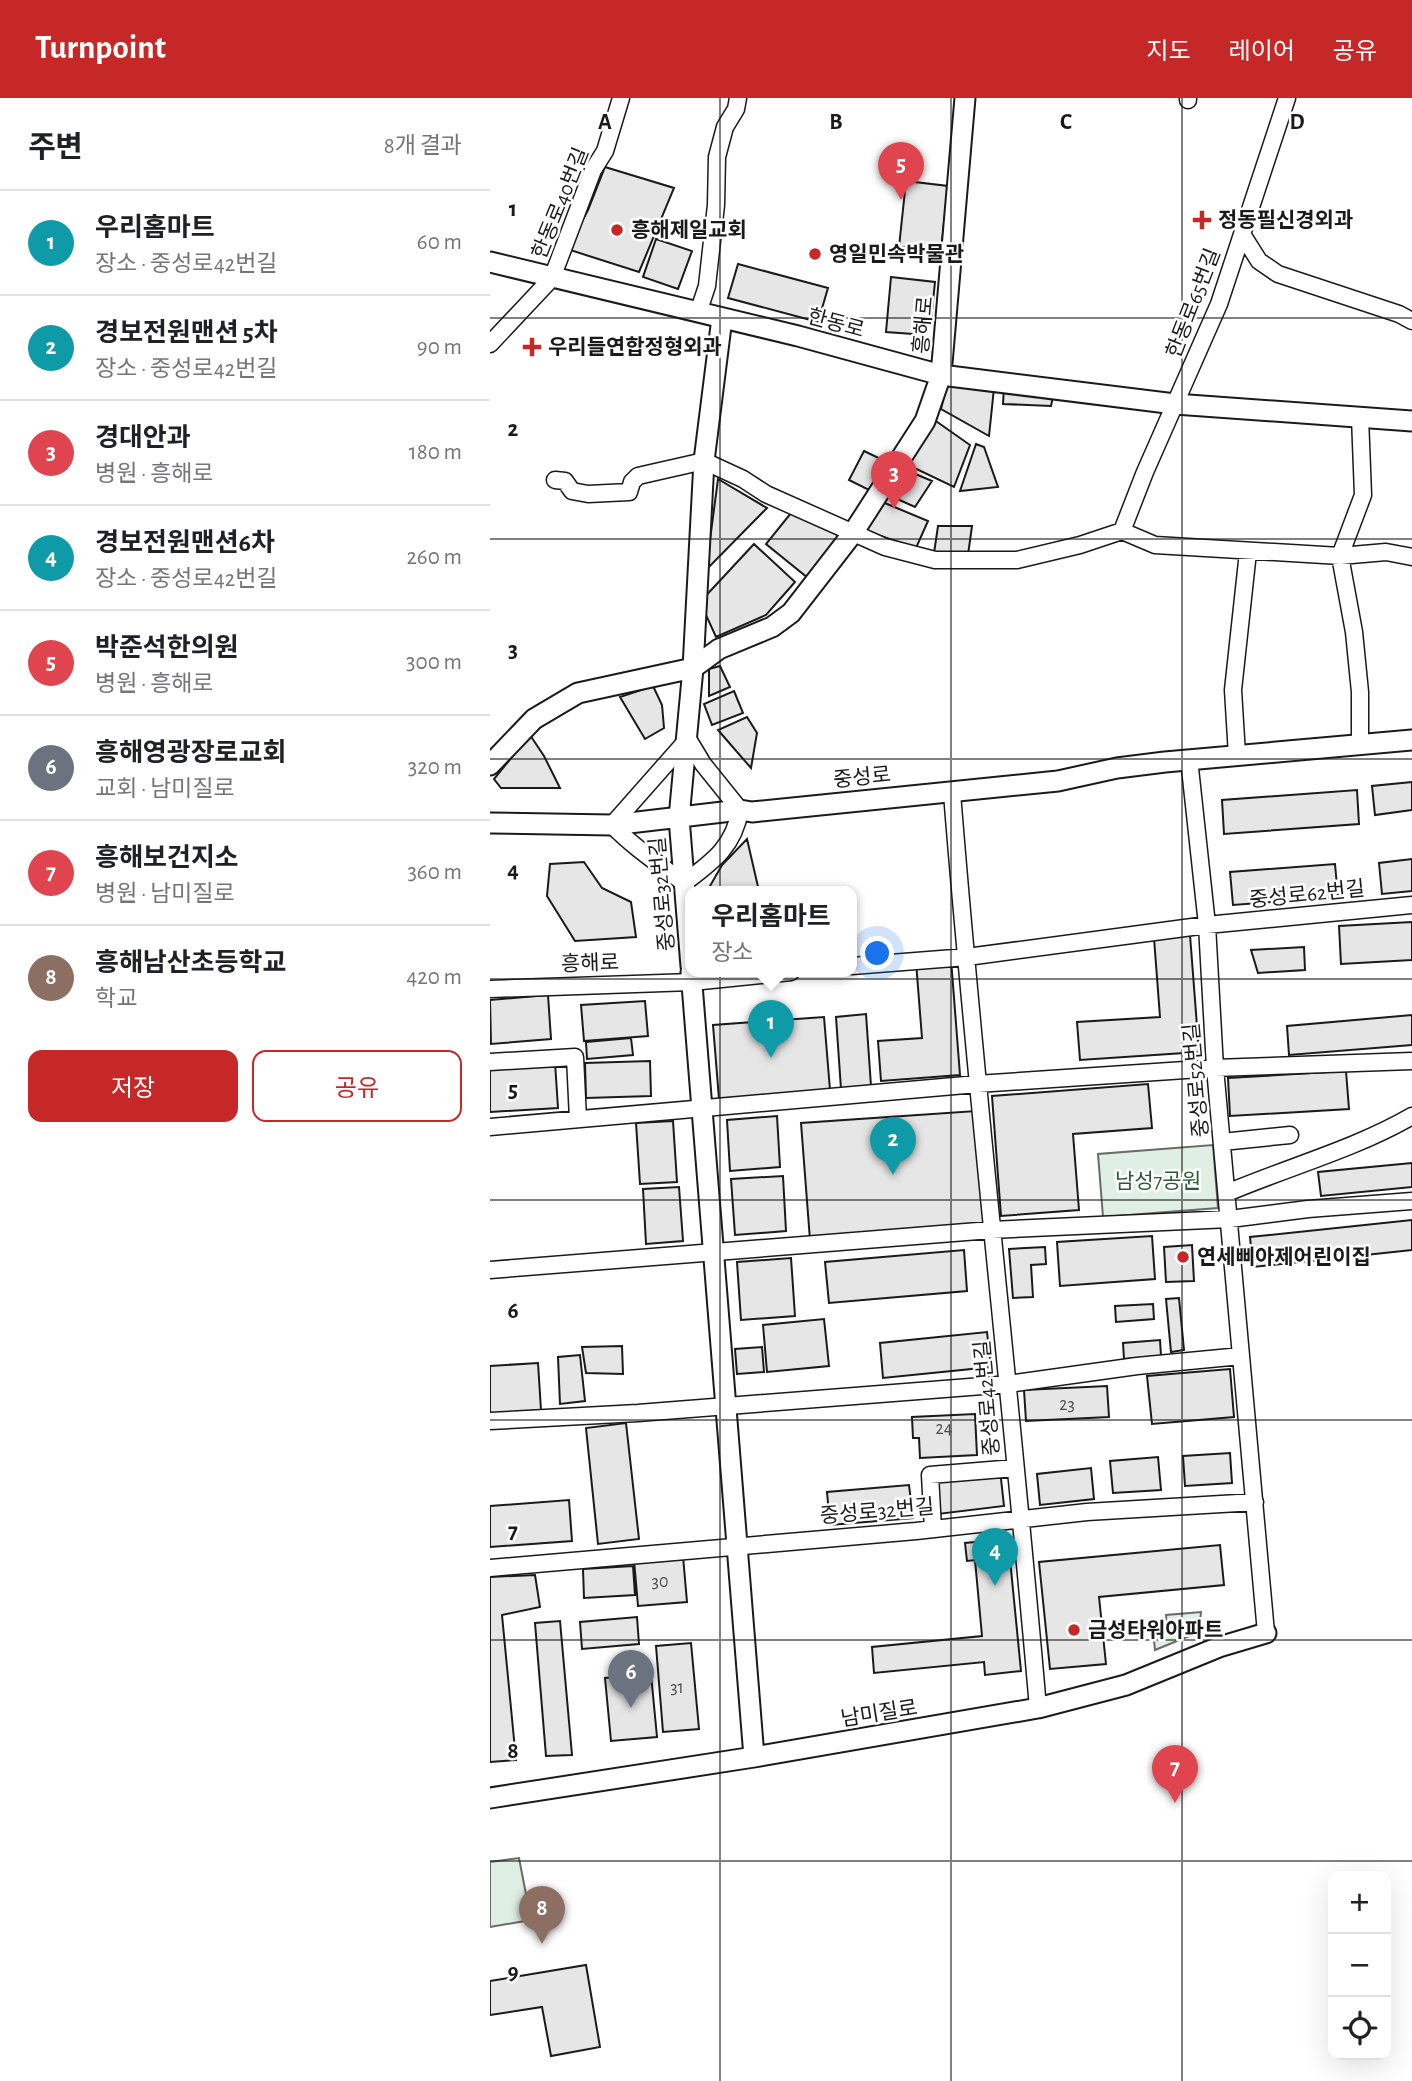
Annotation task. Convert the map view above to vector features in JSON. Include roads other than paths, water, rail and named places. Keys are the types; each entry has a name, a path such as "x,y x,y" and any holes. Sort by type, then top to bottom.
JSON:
{"street":[{"name":"한동로40번길","path":"490,344 552,278 593,170 605,151 621,98"},
{"path":"698,313 706,286 716,205 717,157 725,127 736,109 738,98"},
{"name":"흥해로","path":"490,765 534,719 578,693 692,668 719,649 763,631 791,613 853,533 925,421 942,375 965,98"},
{"name":"한동로65번길","path":"1175,404 1219,303 1287,98"},
{"path":"1242,234 1259,261 1278,274 1399,314 1412,321"},
{"name":"한동로","path":"490,262 942,375 1175,404 1412,421"},
{"name":"중성로32번길","path":"685,896 679,818 688,739 704,461 722,318"},
{"path":"1122,531 1175,404"},
{"path":"1360,417 1363,495 1340,556 1354,632 1360,692 1360,744"},
{"path":"555,481 565,481 572,491 588,494 629,492 632,482 638,476 704,461 743,479 766,494 885,547 935,561 1017,560 1122,531 1155,545 1340,556 1386,552 1412,557"},
{"path":"1237,755 1233,690 1248,552"},
{"path":"688,739 703,764 740,810 738,824 717,859 684,883 628,843 612,825 688,739"},
{"name":"중성로","path":"490,823 612,825 740,810 752,812 924,793 952,793 1058,781 1117,768 1412,740"},
{"name":"중성로52번길","path":"1189,760 1207,925 1215,1068 1266,1633"},
{"name":"중성로42번길","path":"952,793 977,1084 1038,1708"},
{"name":"중성로62번길","path":"1207,925 1412,905"},
{"path":"857,966 967,957 1207,925"},
{"name":"흥해로","path":"490,989 685,973"},
{"name":"중성로32번길","path":"691,977 754,1757"},
{"path":"490,1062 575,1057 578,1119"},
{"path":"490,1127 977,1084 1215,1068 1412,1061"},
{"path":"1227,1193 1382,1133 1412,1116"},
{"path":"1222,1142 1290,1135"},
{"path":"496,1270 991,1230 1230,1219 1308,1209 1412,1201"},
{"path":"490,1421 1008,1384 1137,1366 1241,1356"},
{"path":"933,1528 930,1475 1014,1468"},
{"path":"1021,1518 1255,1502"},
{"name":"중성로32번길","path":"490,1568 737,1547 1021,1518"},
{"name":"남미질로","path":"490,1798 754,1757 1038,1708 1126,1685 1219,1647 1266,1633"}],"place":[{"name":"박준석한의원","path":"901,200"},
{"name":"정동필신경외과","path":"1202,220"},
{"name":"흥해제일교회","path":"617,230"},
{"name":"영일민속박물관","path":"815,254"},
{"name":"우리들연합정형외과","path":"532,347"},
{"name":"경대안과","path":"894,509"},
{"name":"우리홈마트","path":"771,1058"},
{"name":"경보전원맨션 5차","path":"893,1175"},
{"name":"연세삐아제어린이집","path":"1183,1257"},
{"name":"경보전원맨션6차","path":"995,1586"},
{"name":"금성타워아파트","path":"1074,1630"},
{"name":"흥해영광장로교회","path":"631,1708"},
{"name":"흥해보건지소","path":"1175,1803"},
{"name":"흥해남산초등학교","path":"542,1944"}],"park label":[{"name":"남성7공원","path":"1158,1181"}]}
